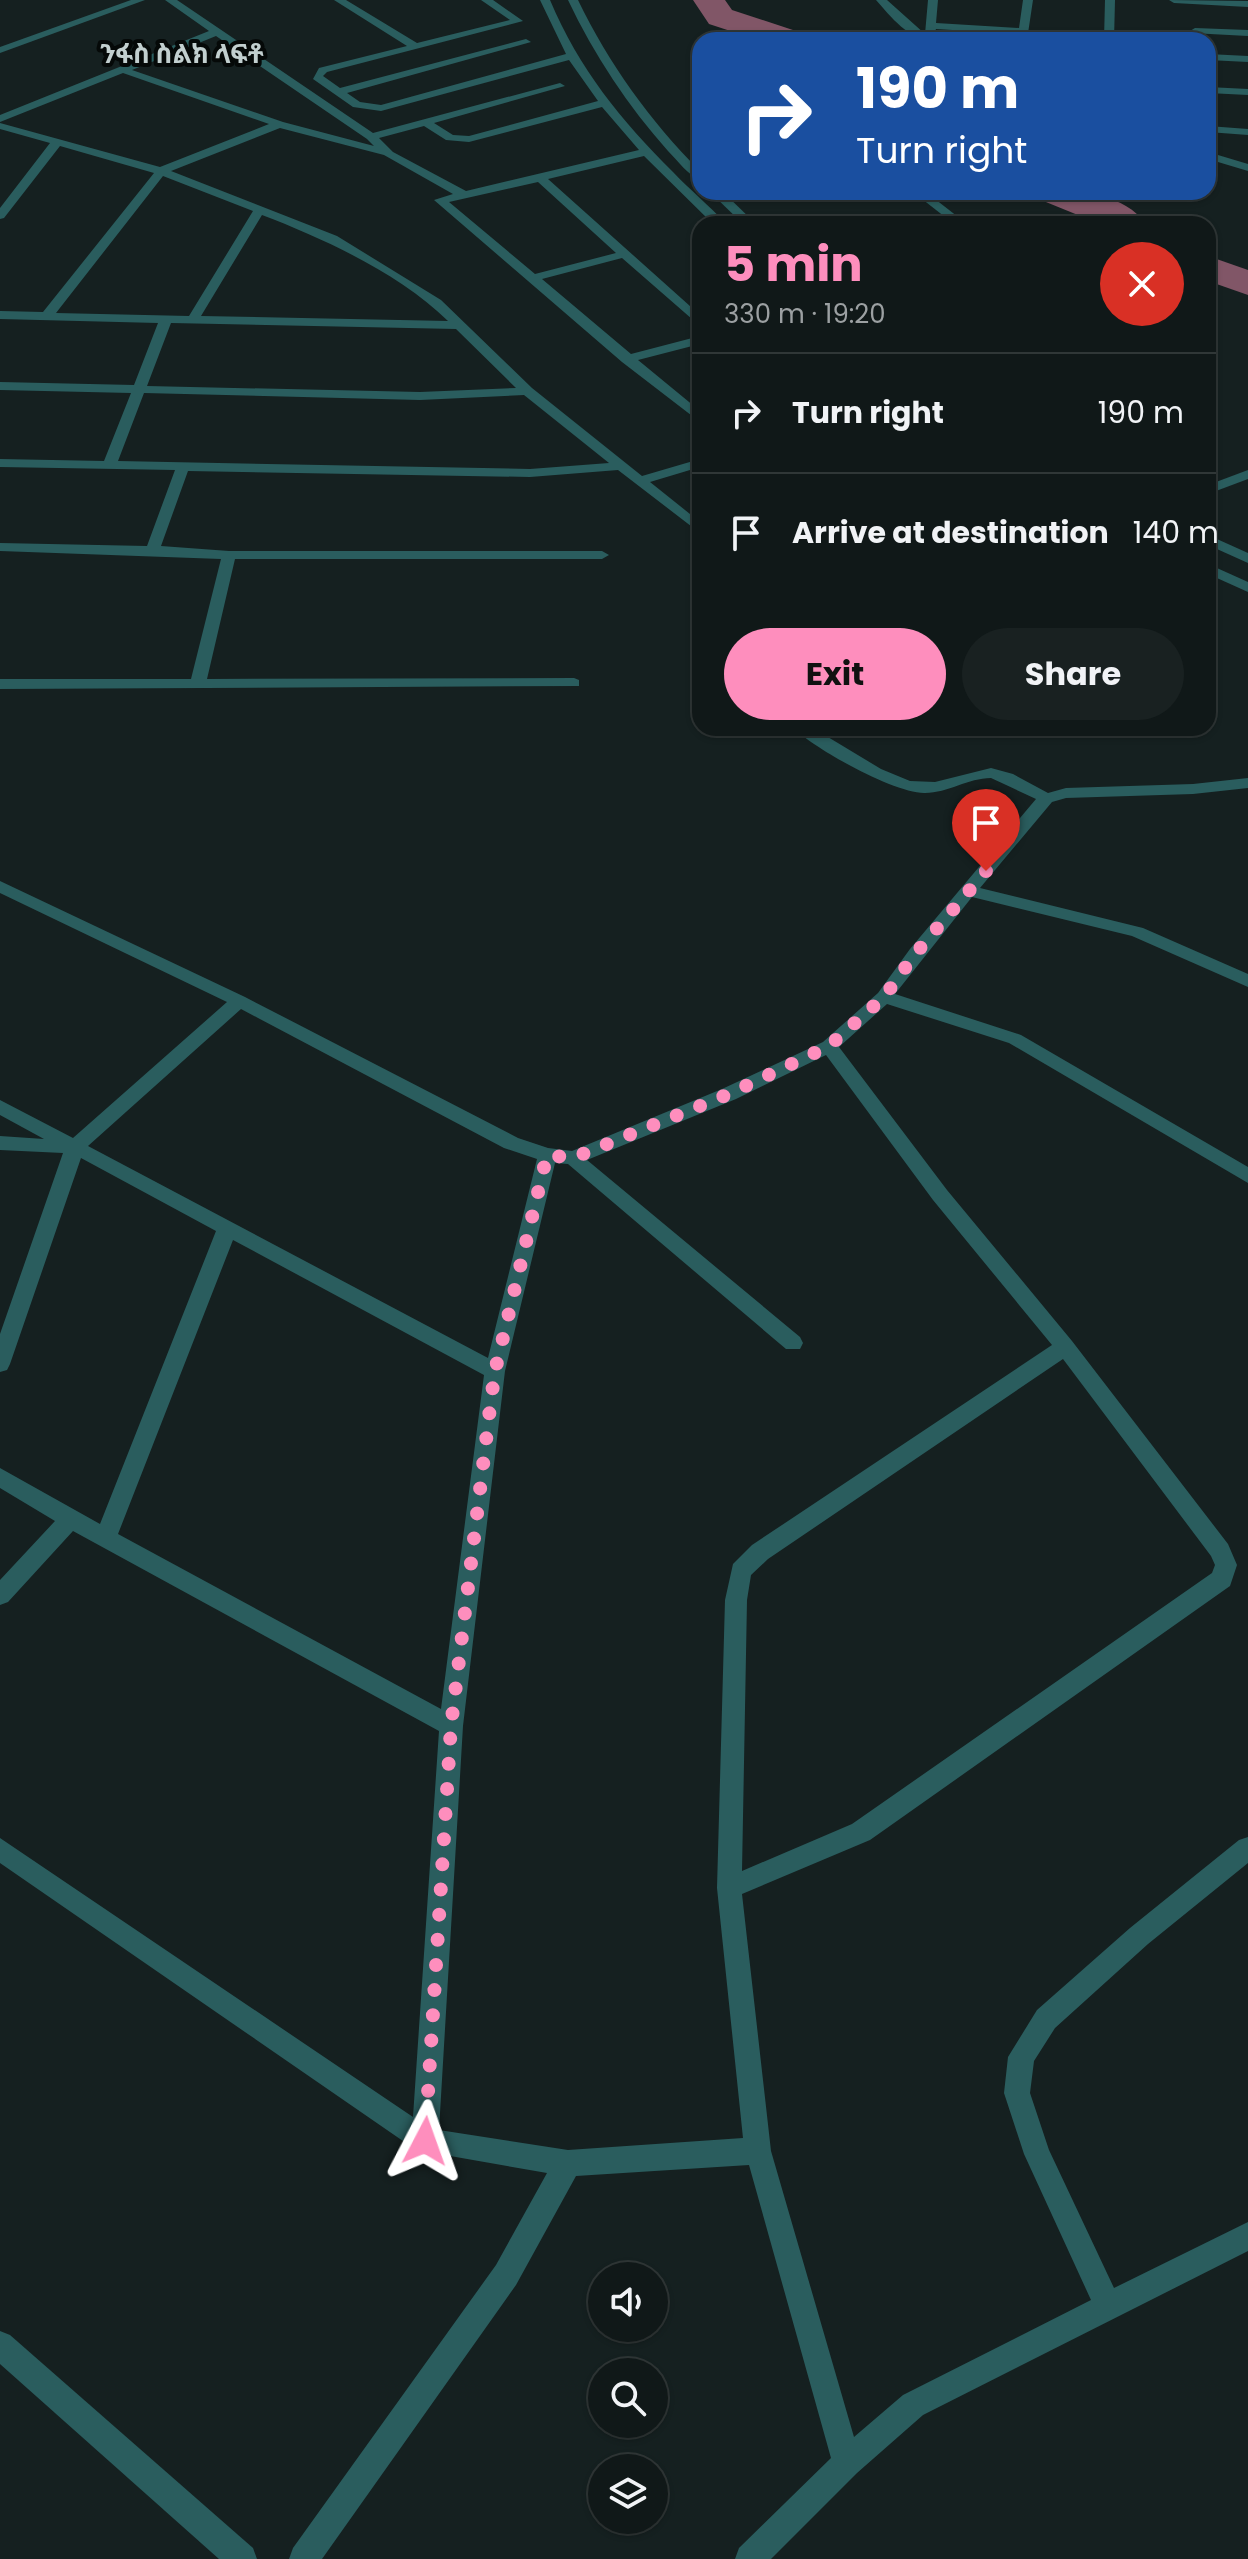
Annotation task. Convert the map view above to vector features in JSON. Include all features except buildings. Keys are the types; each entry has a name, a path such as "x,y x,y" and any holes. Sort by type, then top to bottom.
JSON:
{"street":[{"path":"0,50 140,0"},
{"path":"170,0 371,137 389,154"},
{"path":"339,0 414,46"},
{"path":"486,0 518,21 317,73 317,77 357,105 381,108 572,56"},
{"path":"545,0 572,56 645,152 692,197"},
{"path":"573,0 599,51 633,99 692,165"},
{"path":"881,0 901,22 916,32"},
{"path":"930,32 933,0"},
{"path":"1024,32 1028,0"},
{"path":"1109,32 1110,0"},
{"path":"1174,0 1248,4"},
{"path":"1192,1 1195,32"},
{"path":"931,26 986,32"},
{"path":"0,119 217,32"},
{"path":"1216,34 1248,33"},
{"path":"338,92 526,42"},
{"path":"1216,57 1248,59"},
{"path":"120,69 279,124 389,154 464,195"},
{"path":"371,137 560,86"},
{"path":"1216,90 1248,92"},
{"path":"426,123 450,138 469,139 607,102"},
{"path":"47,316 161,171 279,124"},
{"path":"0,126 161,171 333,238 437,303 527,391 692,523"},
{"path":"1216,130 1248,132"},
{"path":"0,216 58,141"},
{"path":"645,152 440,200 692,412"},
{"path":"1216,158 1248,168"},
{"path":"668,174 692,172"},
{"path":"540,178 692,315"},
{"path":"695,200 712,216"},
{"path":"724,200 742,216"},
{"path":"930,200 950,216"},
{"path":"193,320 260,209"},
{"path":"532,278 622,255"},
{"path":"0,315 460,325"},
{"path":"110,464 166,319"},
{"path":"627,359 692,342"},
{"path":"0,386 420,396 527,391"},
{"path":"0,463 530,473 619,466"},
{"path":"639,481 692,465"},
{"path":"153,550 183,466"},
{"path":"1216,487 1248,474"},
{"path":"1216,543 1248,559"},
{"path":"0,547 229,555 602,555"},
{"path":"198,683 229,555"},
{"path":"1216,572 1248,588"},
{"path":"0,684 574,683"},
{"path":"816,736 899,784 919,788 954,784 983,773 1005,776 1046,798"},
{"path":"0,886 239,1001 511,1143 547,1155 573,1158 729,1094 829,1046 884,997 916,953 1046,798 1066,793 1193,789 1248,783"},
{"path":"970,891 1137,932 1245,977"},
{"path":"884,997 1015,1039 1248,1176"},
{"path":"0,1364 8,1318 75,1147 239,1001"},
{"path":"729,1888 861,1832 1222,1579 1226,1565 1220,1551 1065,1347 940,1195 829,1046"},
{"path":"0,1107 495,1371"},
{"path":"0,1143 75,1147"},
{"path":"425,2141 451,1726 495,1371 547,1155"},
{"path":"573,1158 793,1343"},
{"path":"106,1536 227,1229"},
{"path":"847,2463 758,2151 729,1888 736,1600 741,1571 760,1552 1065,1347"},
{"path":"0,1477 70,1519 451,1726"},
{"path":"0,1595 70,1519"},
{"path":"1108,2306 1037,2154 1017,2093 1021,2057 1046,2019 1139,1936 1248,1848"},
{"path":"0,1849 425,2141 568,2163 758,2151"},
{"path":"304,2559 506,2275 568,2163"},
{"path":"750,2559 847,2463 913,2405 1248,2236"},
{"path":"0,2346 242,2559"}],"waterway":[{"path":"709,0 720,17 766,32"},
{"path":"1076,200 1112,216"},
{"path":"1216,271 1248,283"}],"district":[{"name":"ንፋስ ስልክ ላፍቶ","path":"182,54"}],"route":[{"path":"425,2141 451,1726 491,1400 495,1371 547,1155 573,1158 729,1094 829,1046 884,997 916,953 986,871"}]}
